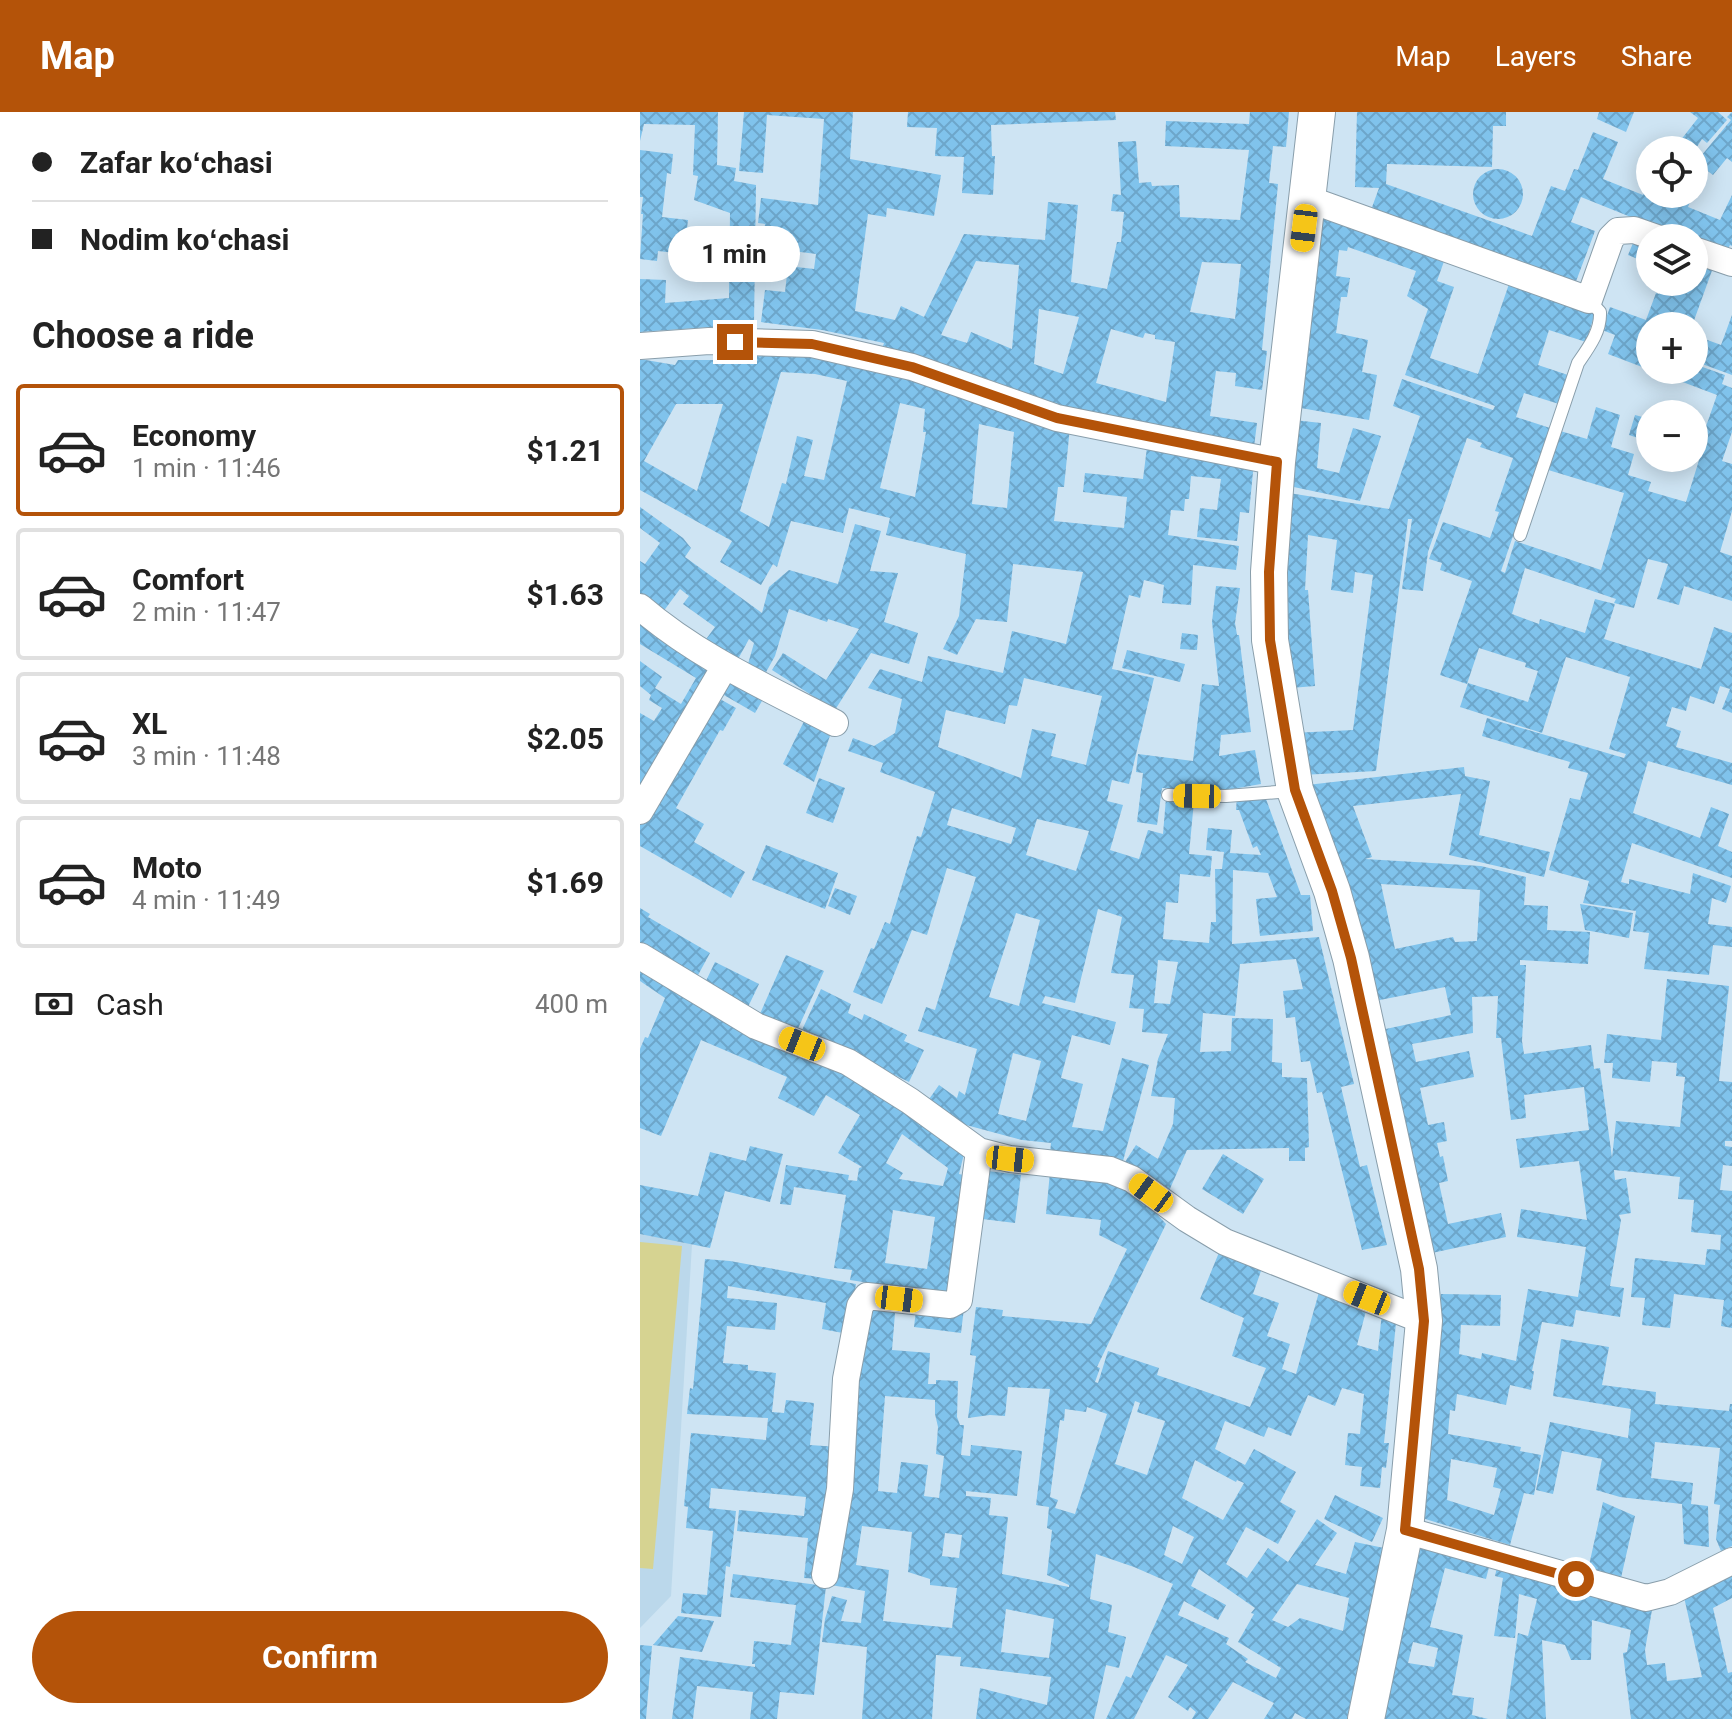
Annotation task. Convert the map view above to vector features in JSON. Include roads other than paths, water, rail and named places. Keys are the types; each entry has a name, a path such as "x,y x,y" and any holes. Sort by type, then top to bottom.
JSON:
{"street":[{"path":"1317,112 1277,462 1269,572 1270,640 1295,790 1332,891 1351,958 1419,1269 1424,1321 1405,1530 1366,1719"},
{"path":"1308,199 1589,300 1611,238 1618,231 1636,231"},
{"path":"1708,255 1732,263"},
{"path":"640,346 709,341 812,344 912,367 1057,418 1277,462"},
{"path":"640,607 669,632 725,666 835,723"},
{"path":"640,811 725,666"},
{"path":"640,956 756,1026 848,1062 910,1101 979,1151 1010,1159 1110,1170 1132,1179 1225,1242 1424,1321"},
{"path":"825,1575 840,1489 846,1379 860,1306 867,1296 950,1305 959,1300 979,1151"},
{"path":"1405,1530 1646,1598 1670,1592 1732,1561"}],"lane":[{"path":"1520,535 1578,363 1594,340 1599,325 1600,312 1589,300"},
{"path":"1168,795 1226,796 1295,790"}]}
